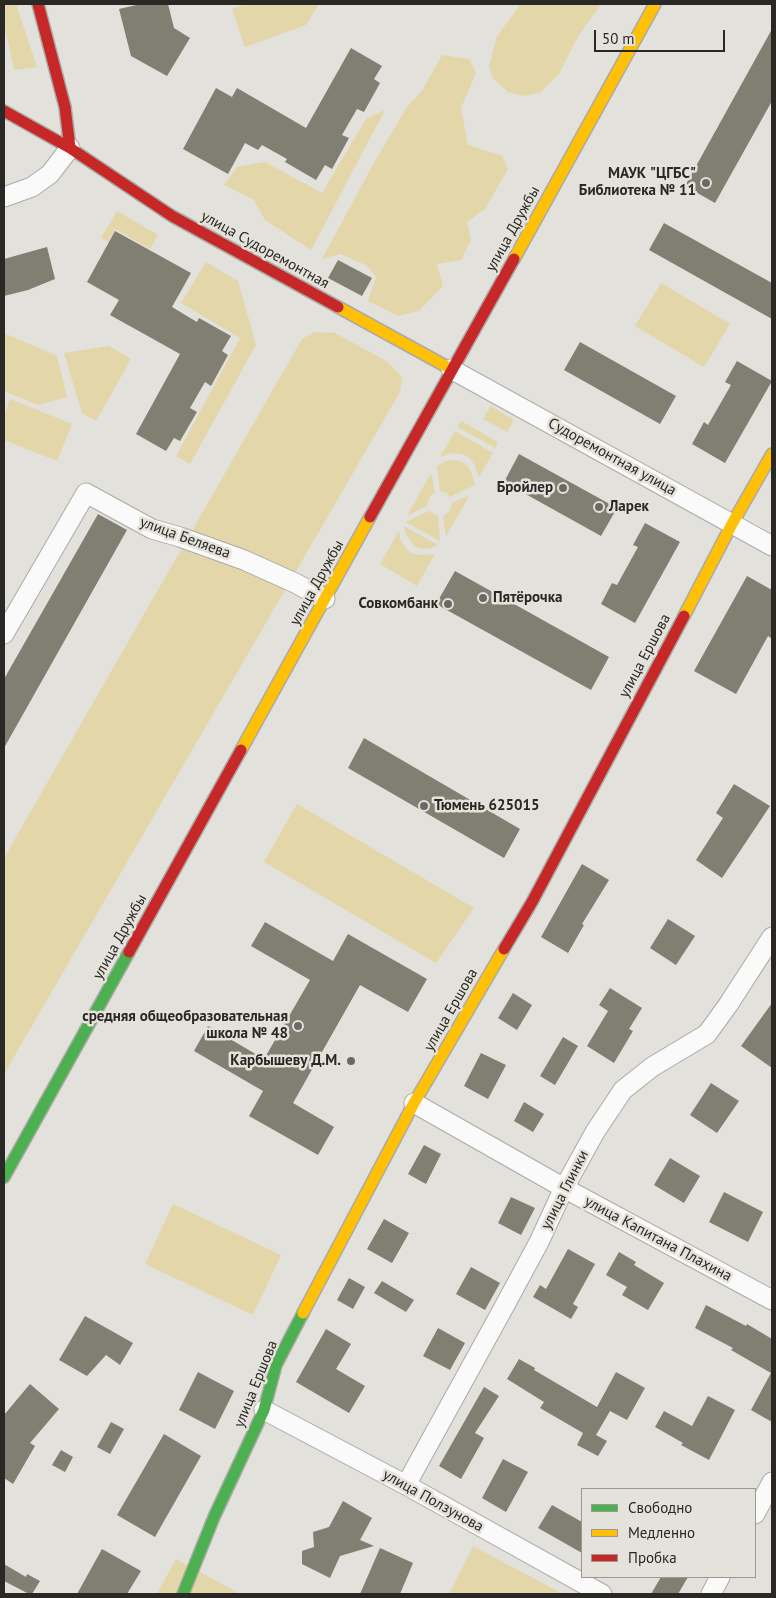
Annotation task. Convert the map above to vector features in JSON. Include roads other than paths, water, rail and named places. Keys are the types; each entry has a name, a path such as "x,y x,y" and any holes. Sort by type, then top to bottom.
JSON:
{"street":[{"path":"4,197 32,187 50,174 70,148 64,107 38,4"},
{"name":"улица Дружбы","path":"4,1177 655,4"},
{"path":"4,111 70,148"},
{"name":"улица Судоремонтная","path":"70,148 172,216 451,369"},
{"name":"Судоремонтная улица","path":"451,369 772,546"},
{"name":"улица Ершова","path":"183,1594 214,1517 264,1410 276,1364 414,1103 532,902 732,524 772,454"},
{"name":"улица Беляева","path":"4,634 86,493 152,529 244,560 325,599"},
{"name":"улица Глинки","path":"406,1485 539,1242 564,1188 595,1132 623,1090 652,1067 707,1034 728,1006 772,936"},
{"name":"улица Капитана Плахина","path":"414,1103 564,1188 772,1300"},
{"name":"улица Ползунова","path":"264,1410 406,1485 602,1594"},
{"path":"756,1512 772,1482"},
{"path":"710,1594 719,1578"}],"place":[{"name":"МАУК \"ЦГБС\" Библиотека № 11","path":"706,183"},
{"name":"Бройлер","path":"563,488"},
{"name":"Ларек","path":"599,507"},
{"name":"Пятёрочка","path":"483,598"},
{"name":"Совкомбанк","path":"448,604"},
{"name":"Тюмень 625015","path":"424,806"},
{"name":"средняя общеобразовательная школа № 48","path":"298,1026"},
{"name":"Карбышеву Д.М.","path":"351,1061"}]}
